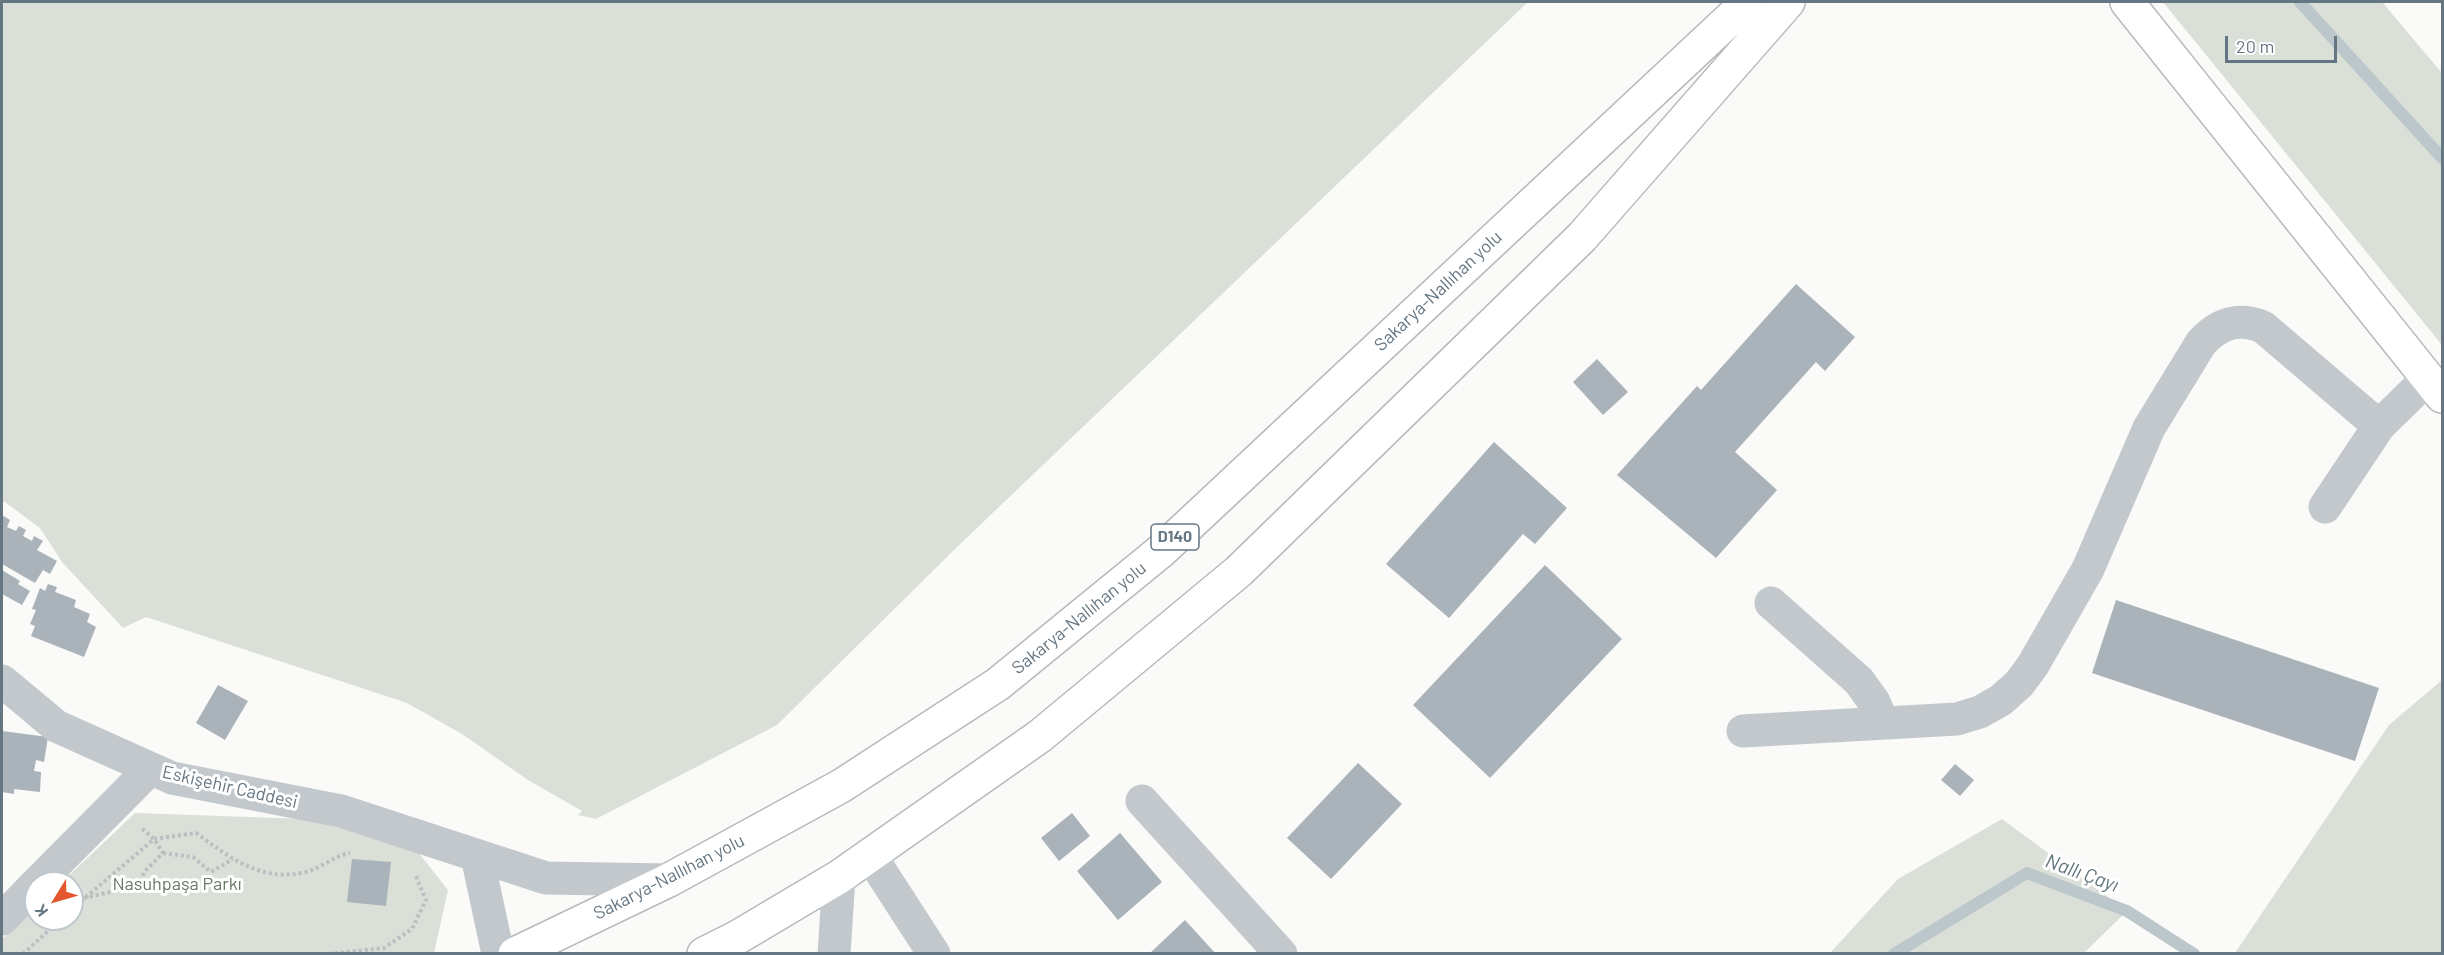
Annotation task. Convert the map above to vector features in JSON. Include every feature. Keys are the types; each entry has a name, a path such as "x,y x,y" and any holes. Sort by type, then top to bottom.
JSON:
{"main road":[{"name":"Sakarya-Nallıhan yolu","path":"515,954 669,880 842,786 1007,676 1161,551 1748,2"},
{"path":"704,954 738,937 839,877 1040,736 1239,571 1582,237 1788,2"},
{"path":"2127,2 2435,387"}],"street":[{"path":"1743,731 1957,719 1980,712 2001,700 2019,684 2033,665 2088,568 2149,428 2201,343 2210,332 2223,324 2251,322 2263,327 2379,426"},
{"path":"2325,507 2379,426 2435,387"},
{"path":"1771,603 1859,681 1874,702 1883,723"},
{"name":"Eskişehir Caddesi","path":"2,681 56,726 172,778 341,811 546,878 669,880"},
{"path":"19,897 150,768"},
{"path":"1142,801 1281,954"},
{"path":"870,855 934,954"},
{"path":"477,856 498,954"},
{"path":"834,954 839,877"}],"path":[{"path":"116,803 154,839 163,853 193,857 211,872 234,859"},
{"path":"84,898 154,839 196,833 234,859 266,875 303,873 346,853 358,853"},
{"path":"84,898 137,886 145,871 163,853"},
{"path":"329,954 384,948 412,929 426,900 412,867"},
{"path":"23,954 48,931"}],"green space":[{"path":"2,2 1528,2 957,547 777,725 596,819 578,815 582,811 528,780 462,734 407,703 146,617 123,628 62,562 40,528 2,500"},
{"path":"2163,2 2382,2 2442,73 2442,345"},
{"path":"2442,680 2442,953 2235,953 2389,725"},
{"name":"Nasuhpaşa Parkı","path":"135,813 306,819 414,847 448,890 434,953 2,954 2,939 24,918 24,931 84,931 84,871 74,871"},
{"path":"2002,819 2127,911 2084,953 1830,953 1898,879"}],"building":[{"path":"1796,284 1855,337 1825,371 1816,362 1735,452 1777,490 1716,558 1617,475 1697,386 1701,390"},
{"path":"1597,359 1628,392 1603,415 1573,382"},
{"path":"1494,442 1567,508 1535,544 1523,534 1449,618 1386,564"},
{"path":"2,515 10,520 7,527 16,531 19,526 26,530 23,536 32,541 34,536 43,541 37,550 57,561 50,574 43,570 35,583 2,564"},
{"path":"1545,565 1622,639 1490,778 1413,705"},
{"path":"2,570 20,581 18,584 30,591 22,605 2,594"},
{"path":"48,584 57,587 55,592 76,600 74,607 90,614 87,622 96,627 84,657 31,636 35,626 30,624 36,610 32,609 40,588 45,591"},
{"path":"2116,600 2379,688 2355,761 2092,673"},
{"path":"218,685 248,701 225,740 196,723"},
{"path":"2,731 48,737 44,762 36,760 34,771 41,772 40,792 14,789 14,794 2,792"},
{"path":"1358,763 1402,804 1331,879 1287,838"},
{"path":"1955,764 1974,780 1960,796 1941,780"},
{"path":"1072,813 1090,836 1059,861 1041,838"},
{"path":"1120,833 1162,882 1118,920 1077,871"},
{"path":"352,859 391,862 386,906 347,902"},
{"path":"1185,920 1216,954 1149,954"}],"waterway":[{"name":"Nallı Çayı","path":"2300,2 2442,158"},
{"name":"Nallı Çayı","path":"1894,954 2027,873 2127,911 2194,954"}]}
